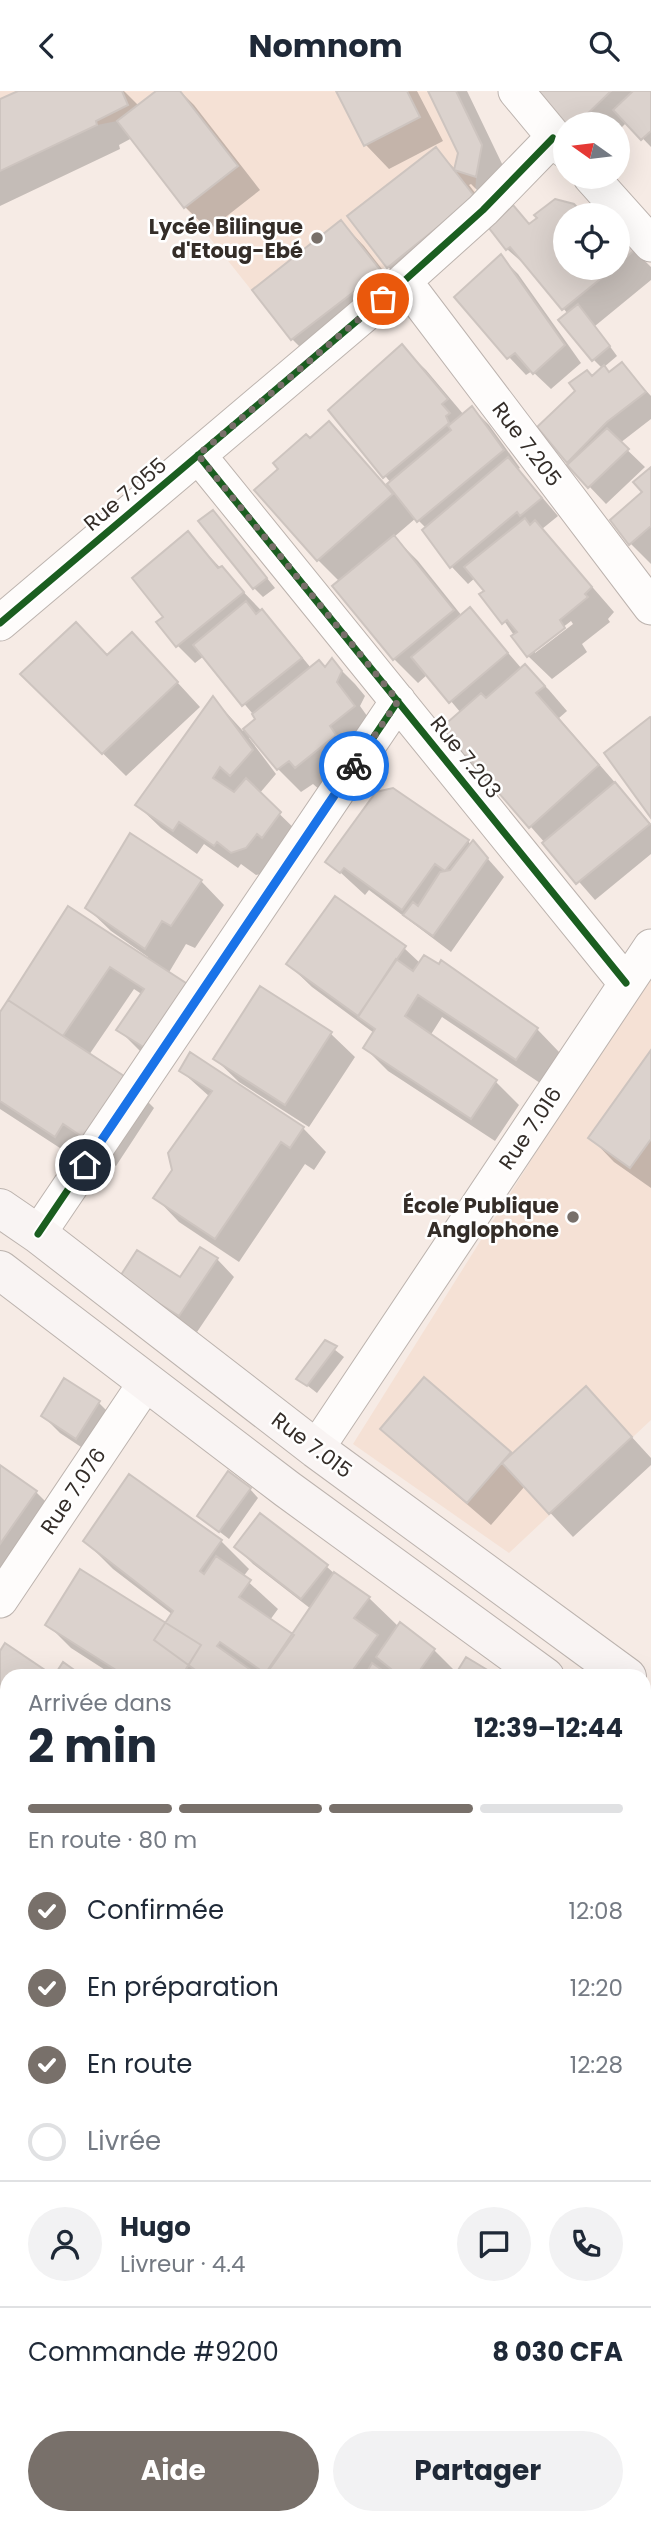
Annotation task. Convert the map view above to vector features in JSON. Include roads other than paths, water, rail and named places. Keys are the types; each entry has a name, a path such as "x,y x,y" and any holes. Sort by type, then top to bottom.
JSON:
{"main road":[{"name":"Rue 7.015","path":"0,1208 38,1234 316,1449 616,1669"},
{"path":"0,1270 287,1489 534,1669"}],"street":[{"path":"516,91 553,137"},
{"name":"Rue 7.055","path":"0,623 404,281 553,149"},
{"path":"602,189 651,243"},
{"name":"Rue 7.205","path":"404,281 651,607"},
{"name":"Rue 7.203","path":"198,455 626,983"},
{"path":"38,1234 398,701"},
{"name":"Rue 7.016","path":"316,1449 651,947"},
{"name":"Rue 7.076","path":"0,1600 147,1381"}],"place":[{"name":"Lycée Bilingue d'Etoug-Ebé","path":"317,238"},
{"name":"École Publique Anglophone","path":"573,1217"}]}
